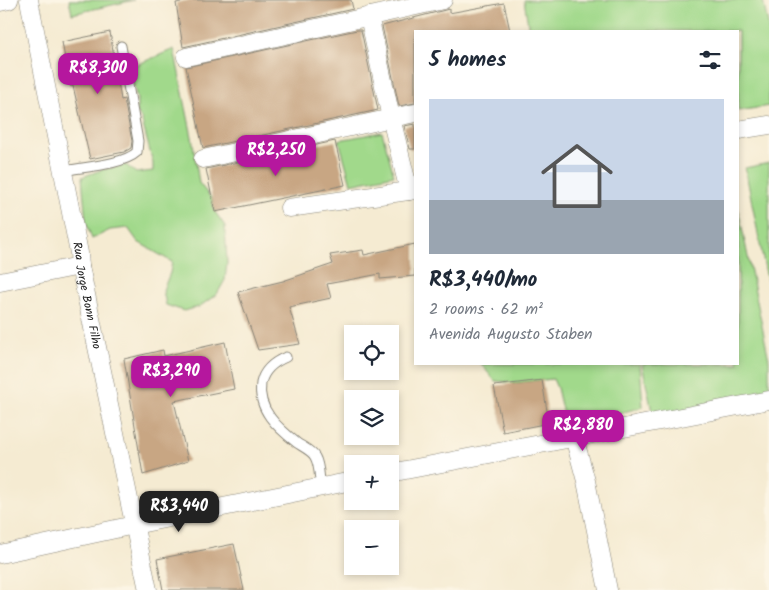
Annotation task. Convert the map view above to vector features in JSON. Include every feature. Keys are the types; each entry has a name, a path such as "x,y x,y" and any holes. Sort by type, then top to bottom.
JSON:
{"street":[{"path":"0,2 9,0"},
{"name":"Rua Jorge Bonn Filho","path":"29,0 80,266 148,590"},
{"path":"186,57 444,0"},
{"path":"289,208 412,191 391,118 369,16"},
{"path":"203,159 414,113"},
{"path":"739,130 769,125"},
{"path":"0,282 80,266"},
{"path":"399,471 769,400"},
{"path":"574,437 586,481 608,590"},
{"path":"0,554 344,483"}],"lane":[{"path":"62,171 114,162 132,157 137,152 138,141 121,46"},
{"path":"286,357 276,361 268,368 262,378 260,390 262,405 273,422 284,433 314,456 321,488"}],"green space":[{"path":"69,0 134,0 72,14"},
{"path":"524,0 763,0 769,29 769,106 739,111 739,30 529,30"},
{"path":"174,49 192,137 199,183 212,199 215,212 225,226 227,263 225,280 217,294 199,307 184,311 166,305 163,290 172,262 138,242 128,228 110,230 92,239 86,222 82,177 101,170 126,165 136,173 153,171 153,163 142,121 137,111 137,98 129,68"},
{"path":"382,132 394,175 351,184 339,140"},
{"path":"769,163 769,289 745,168"},
{"path":"739,213 769,360 769,396 654,421 642,365 739,365"},
{"path":"482,365 640,365 643,407 566,427 557,388 553,379 516,383 495,381"}],"building":[{"path":"190,0 351,0 353,9 183,47 176,3"},
{"path":"504,3 510,30 414,30 414,103 399,106 382,26 449,9 449,13"},
{"path":"361,30 378,110 203,148 186,67"},
{"path":"110,32 121,100 124,99 132,141 131,148 124,152 90,159 73,86 70,86 62,42"},
{"path":"414,124 414,149 410,149 404,126"},
{"path":"335,141 345,185 215,212 206,169"},
{"path":"414,244 414,276 380,279 380,274 327,284 331,298 289,307 300,344 258,350 238,292 283,281 333,264 330,255 363,250 364,255"},
{"path":"225,342 234,389 174,401 188,461 143,475 124,359 163,350 164,356"},
{"path":"542,380 549,423 503,432 494,386"},
{"path":"234,544 244,590 163,590 157,559"}]}
